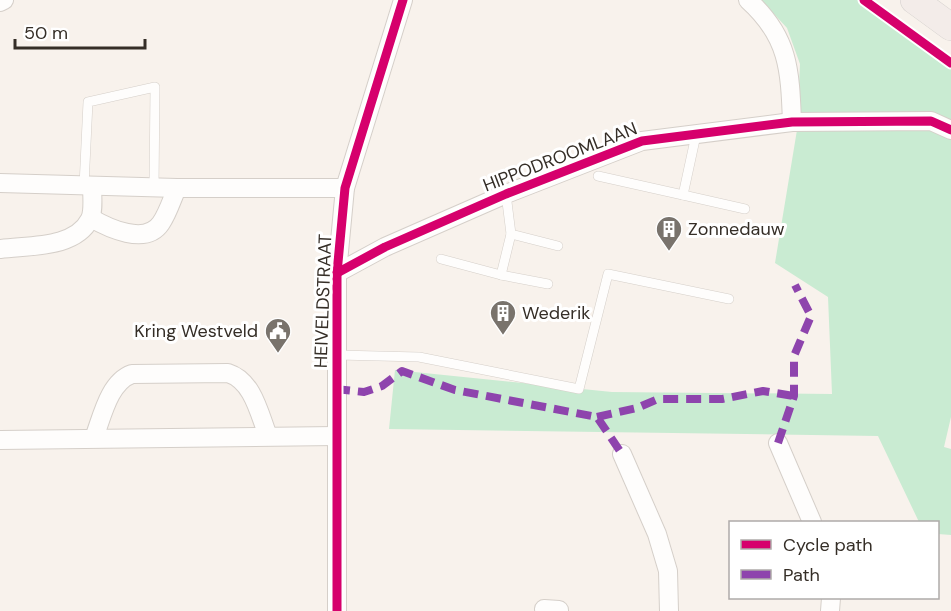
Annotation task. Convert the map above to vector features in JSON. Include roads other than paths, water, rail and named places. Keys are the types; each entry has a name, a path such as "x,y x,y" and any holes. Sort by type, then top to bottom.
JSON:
{"main road":[{"path":"914,0 951,27"}],"street":[{"name":"HEIVELDSTRAAT","path":"337,611 337,273 345,188 403,0"},
{"path":"748,0 765,16 783,48 790,69 792,122"},
{"name":"HIPPODROOMLAAN","path":"337,273 386,247 506,194 642,141 792,122 932,121 951,130"},
{"path":"0,183 154,188 345,188"},
{"path":"0,249 55,243 78,234 91,218 88,186"},
{"path":"91,218 118,232 154,231 161,224 177,188"},
{"path":"94,438 115,385 122,377 132,374 217,373 237,375 246,382 268,436"},
{"path":"0,440 336,436"},
{"path":"778,442 812,521"},
{"path":"622,454 657,534 668,571 669,611"}],"lane":[{"path":"88,186 88,102 155,87 154,188"},
{"path":"683,195 696,135"},
{"path":"598,176 745,209"},
{"path":"501,274 511,234 506,194"},
{"path":"511,234 558,246"},
{"path":"441,259 548,284"},
{"path":"338,355 419,357 579,389 608,274 729,298"}],"place":[{"name":"Zonnedauw","path":"669,252"},
{"name":"Wederik","path":"503,336"},
{"name":"Kring Westveld","path":"278,354"}]}
